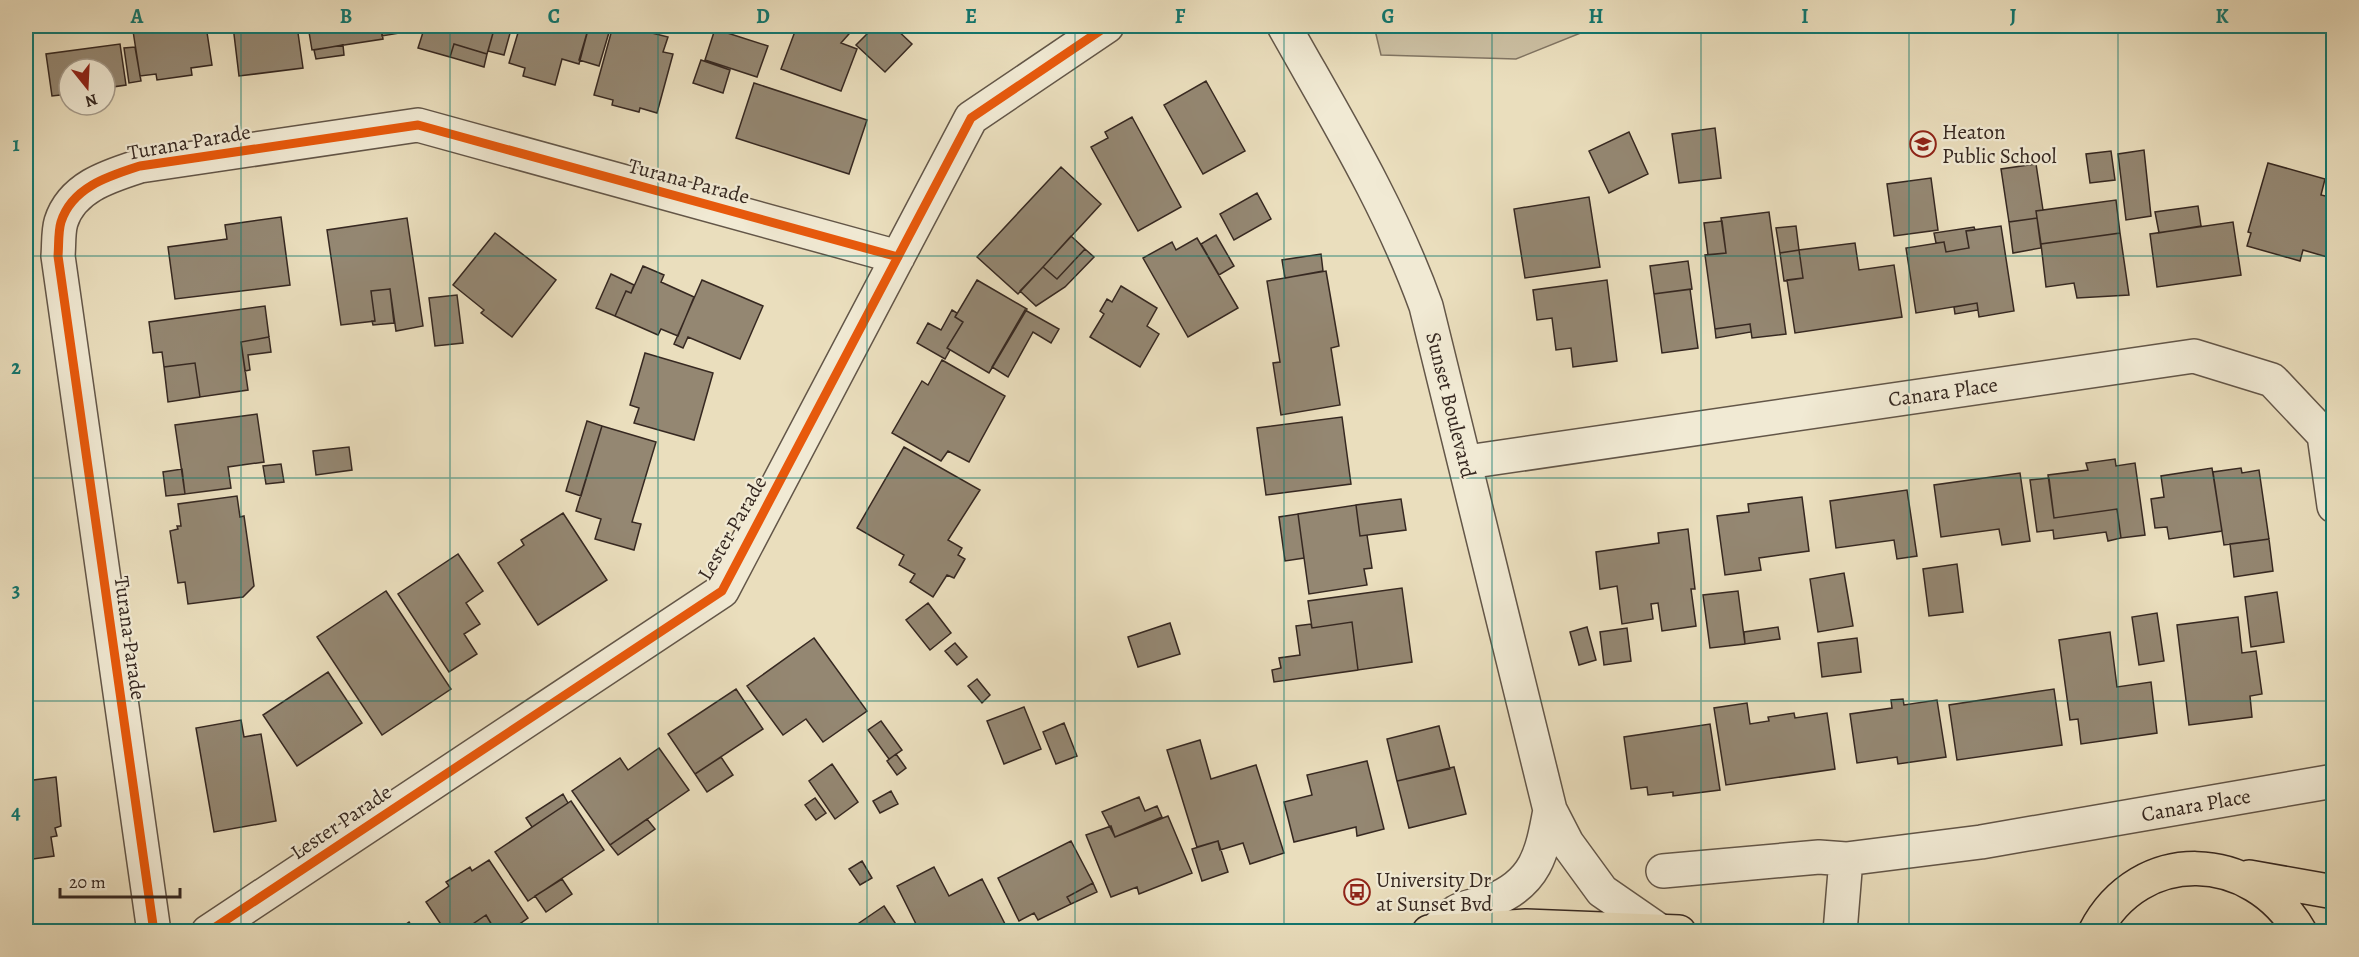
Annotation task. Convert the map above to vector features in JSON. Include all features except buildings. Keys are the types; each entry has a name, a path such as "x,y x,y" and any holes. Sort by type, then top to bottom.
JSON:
{"main road":[{"path":"2094,931 2121,897 2156,876 2195,868 2334,892"},
{"path":"2236,875 2265,890 2289,913 2300,932"},
{"path":"1430,932 1526,926 1668,930"}],"street":[{"name":"Lester Parade","path":"208,932 722,591 971,118 1107,26"},
{"name":"Sunset Boulevard","path":"1284,26 1384,204 1408,255 1426,306 1467,462 1550,810 1567,843 1602,891 1668,930"},
{"name":"Turana Parade","path":"154,932 58,256 61,222 77,195 104,177 140,166 418,125 898,257"},
{"name":"Canara Place","path":"1467,462 2194,356 2272,380 2324,435 2334,506"},
{"name":"Canara Place","path":"1663,871 1819,857 1846,859 1981,842 2334,781"},
{"name":"Sunset Boulevard","path":"1435,931 1457,911 1490,901 1513,890 1526,878 1536,864 1550,810"},
{"path":"1840,932 1846,859"}],"shaded area":[{"path":"1374,26 1598,26 1516,59 1381,55"}],"cycle path":[{"path":"208,932 722,591 971,118 1107,26"},
{"path":"154,932 58,256 61,222 66,210 74,200 104,179 140,166 418,125 898,257"}],"place":[{"name":"Heaton Public School","path":"1923,144"},
{"name":"University Dr at Sunset Bvd","path":"1357,892"}]}
